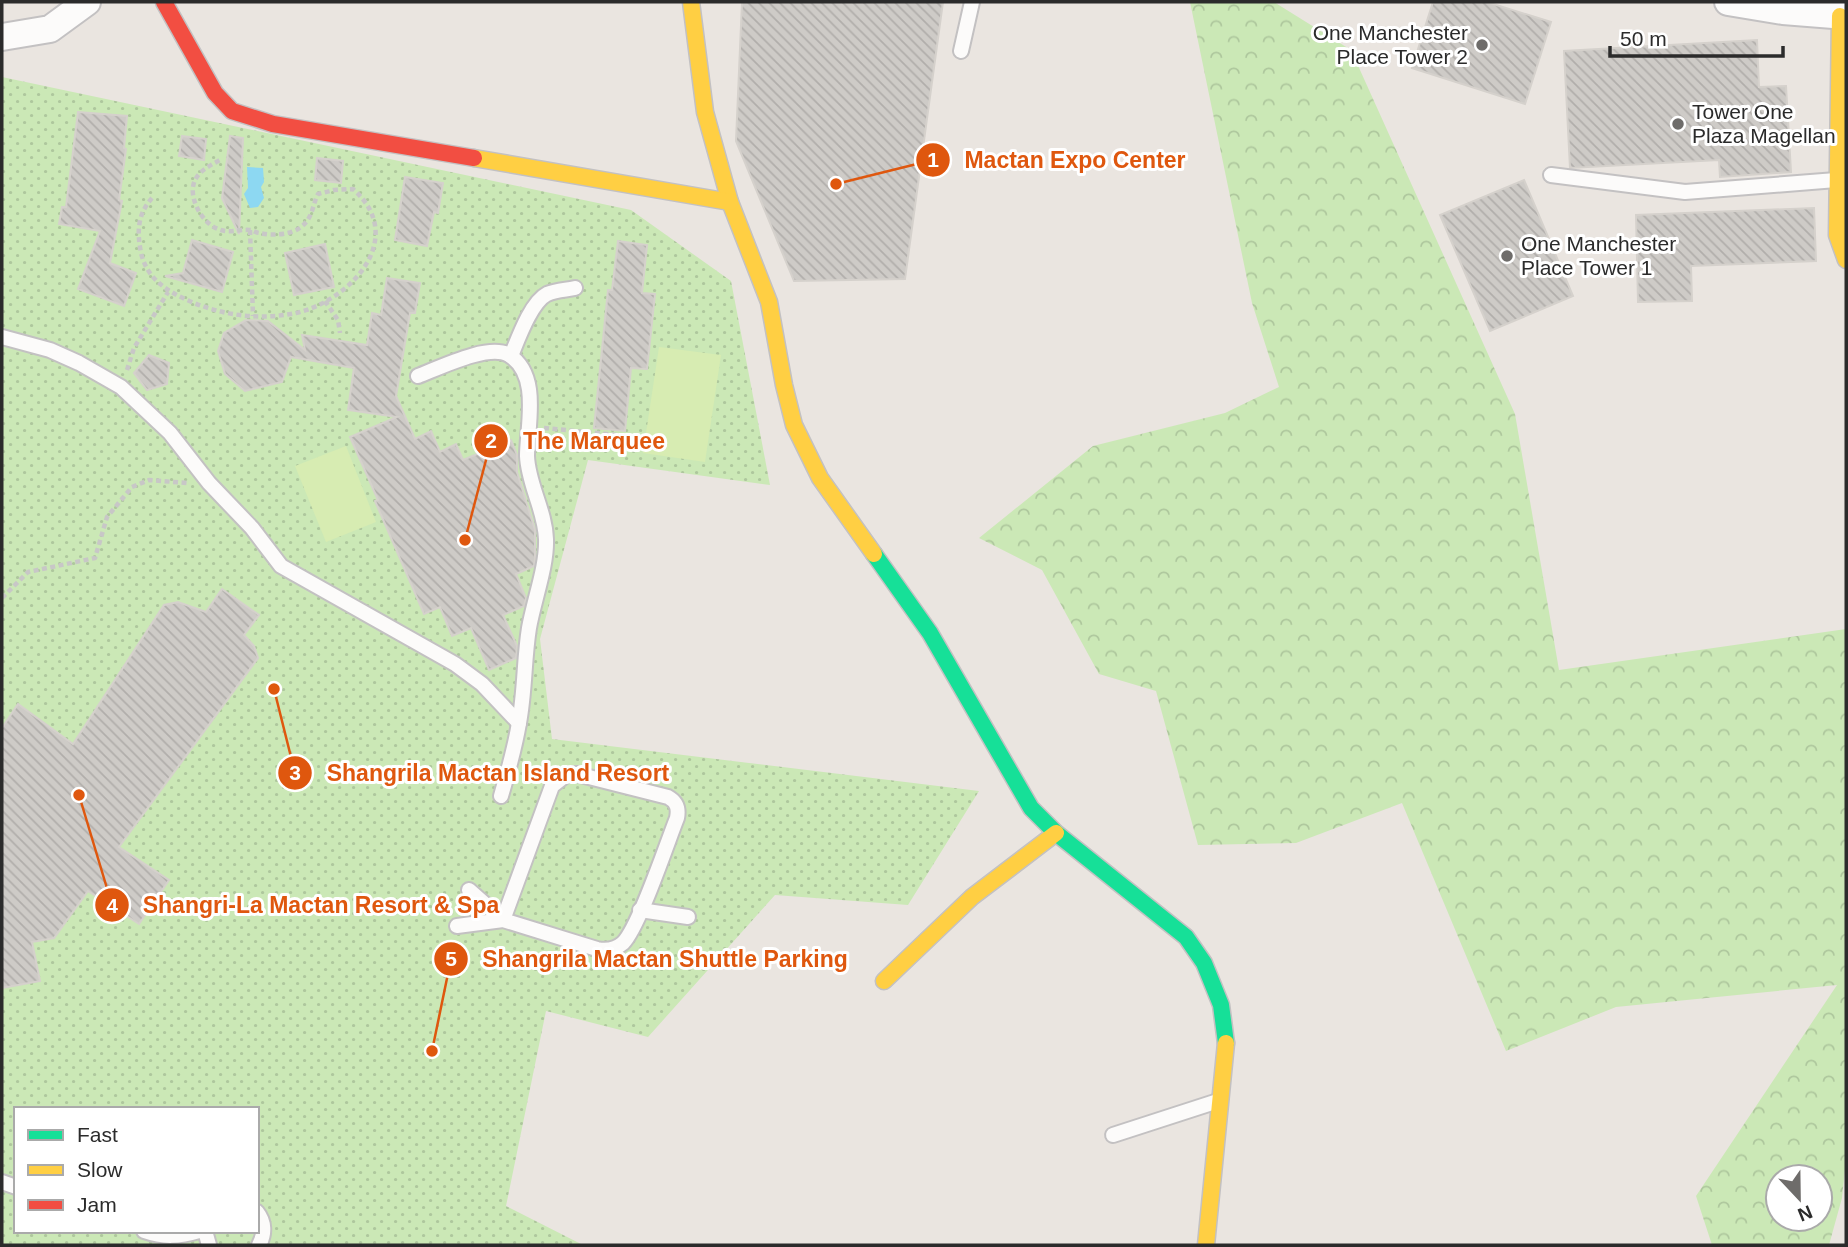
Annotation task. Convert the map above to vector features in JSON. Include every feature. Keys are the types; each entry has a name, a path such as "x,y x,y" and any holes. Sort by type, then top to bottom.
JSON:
{"street":[{"path":"2,37 50,29 87,2"},
{"path":"164,2 215,93 232,111 273,124 730,201"},
{"path":"691,2 705,113 730,201 769,302 794,425 820,478 930,632 1031,808 1056,833 1186,937 1204,962 1221,1004 1226,1041 1206,1245"},
{"path":"1728,2 1783,11 1843,16 1837,235 1846,260"},
{"path":"884,981 972,897 1056,833"}],"lane":[{"path":"961,51 972,2"},
{"path":"1551,175 1685,192 1838,180"},
{"path":"511,356 538,301 552,292 575,288"},
{"path":"2,337 50,350 79,362 121,387 170,433 209,483 252,528 273,558 288,572 462,669 482,684 519,723"},
{"path":"418,376 489,352 504,353 511,356 520,367 527,386 528,466 544,527 546,549 527,644 519,723 501,796"},
{"path":"457,926 503,920 606,950 619,946 640,910 677,818 676,802 668,797 577,774 566,775 552,786 503,920"},
{"path":"469,890 503,920"},
{"path":"640,910 688,917"},
{"path":"1113,1135 1220,1100"},
{"path":"259,1216 264,1232 259,1245"},
{"path":"151,1233 165,1237 181,1237 193,1233"}],"path":[{"path":"152,198 139,220 140,247 150,275 169,291 211,311 253,316 294,313 340,293 369,263 375,231 373,217 368,205 353,190 318,194 314,210 298,230 273,235 250,230 223,231 215,228 202,216 193,194 196,178 203,170 220,160"},
{"path":"250,230 253,316"},
{"path":"121,387 134,348 169,291"},
{"path":"325,301 338,320 340,333"},
{"path":"529,426 628,436"},
{"path":"2,598 28,572 96,558 107,517 132,487 149,480 209,483"}],"green space":[{"path":"1190,2 1274,2 1351,50 1515,414 1559,670 1846,629 1846,1160 1842,1198 1834,1227 1834,1163 1764,1163 1764,1233 1832,1233 1829,1245 1712,1245 1696,1196 1837,985 1616,1007 1506,1051 1402,803 1296,843 1198,845 1156,691 1099,674 1042,570 979,538 1093,446 1225,413 1279,387 1252,303"},
{"path":"2,77 631,210 731,281 770,485 588,460 540,639 552,739 979,791 908,905 775,895 648,1037 546,1011 506,1206 583,1245 2,1245"},
{"path":"659,347 721,355 705,462 643,453"},
{"path":"346,446 376,522 326,542 295,466"}],"water":[{"path":"247,167 263,168 264,182 261,187 264,198 258,207 250,208 244,194 248,188"}],"building":[{"path":"742,2 943,2 905,279 794,281 736,141"},
{"name":"One Manchester Place Tower 2","path":"1433,2 1487,2 1551,22 1525,104 1412,68"},
{"name":"Tower One Plaza Magellan","path":"1757,40 1759,87 1786,86 1791,172 1720,177 1719,160 1570,168 1564,51"},
{"path":"78,112 127,116 126,149 119,200 122,201 110,263 136,273 124,306 78,289 100,231 59,224 62,207 66,207"},
{"path":"182,136 206,139 204,160 179,156"},
{"path":"230,136 243,138 239,234 222,198"},
{"path":"317,158 343,161 341,183 315,180"},
{"path":"405,177 443,183 438,213 434,212 427,246 395,240"},
{"name":"One Manchester Place Tower 1","path":"1524,180 1573,296 1490,331 1440,215"},
{"path":"1814,208 1816,261 1691,266 1692,301 1638,302 1636,215"},
{"path":"192,240 233,252 222,292 165,276 183,273"},
{"path":"618,241 647,245 642,293 655,294 647,369 631,368 625,431 594,428 608,290 612,290"},
{"path":"325,244 334,287 294,295 285,253"},
{"path":"387,278 420,283 415,313 410,313 396,396 415,439 431,431 440,452 456,444 463,460 511,440 517,455 517,472 535,530 535,559 534,566 516,574 526,598 524,606 503,615 517,646 516,658 489,670 471,628 452,636 440,607 424,614 350,437 397,417 348,410 354,368 291,357 282,382 245,391 225,374 218,351 224,333 246,320 268,321 305,350 302,335 367,345 372,313 381,315"},
{"path":"149,355 169,363 167,384 147,390 134,373"},
{"path":"222,589 259,615 244,635 254,646 258,658 119,847 169,880 139,924 88,891 54,938 32,942 40,981 2,988 2,728 18,704 73,744 164,605 178,602 206,612"}],"traffic: fast":[{"path":"874,554 930,633 1031,808 1056,833 1186,937 1204,963 1221,1005 1226,1043"}],"traffic: slow":[{"path":"691,2 705,112 730,202 769,302 794,425 820,478 874,554"},
{"path":"1840,16 1837,235 1846,260"},
{"path":"474,158 730,202"},
{"path":"884,981 972,897 1056,833"},
{"path":"1206,1245 1226,1043"}],"traffic: jam":[{"path":"164,2 215,93 232,111 273,124 474,158"}],"place":[{"name":"One Manchester Place Tower 2","path":"1482,45"},
{"name":"Tower One Plaza Magellan","path":"1678,124"},
{"name":"Mactan Expo Center","path":"836,184"},
{"name":"One Manchester Place Tower 1","path":"1507,256"},
{"name":"The Marquee","path":"465,540"},
{"name":"Shangrila Mactan Island Resort","path":"274,689"},
{"name":"Shangri-La Mactan Resort & Spa","path":"79,795"},
{"name":"Shangrila Mactan Shuttle Parking","path":"432,1051"}]}
